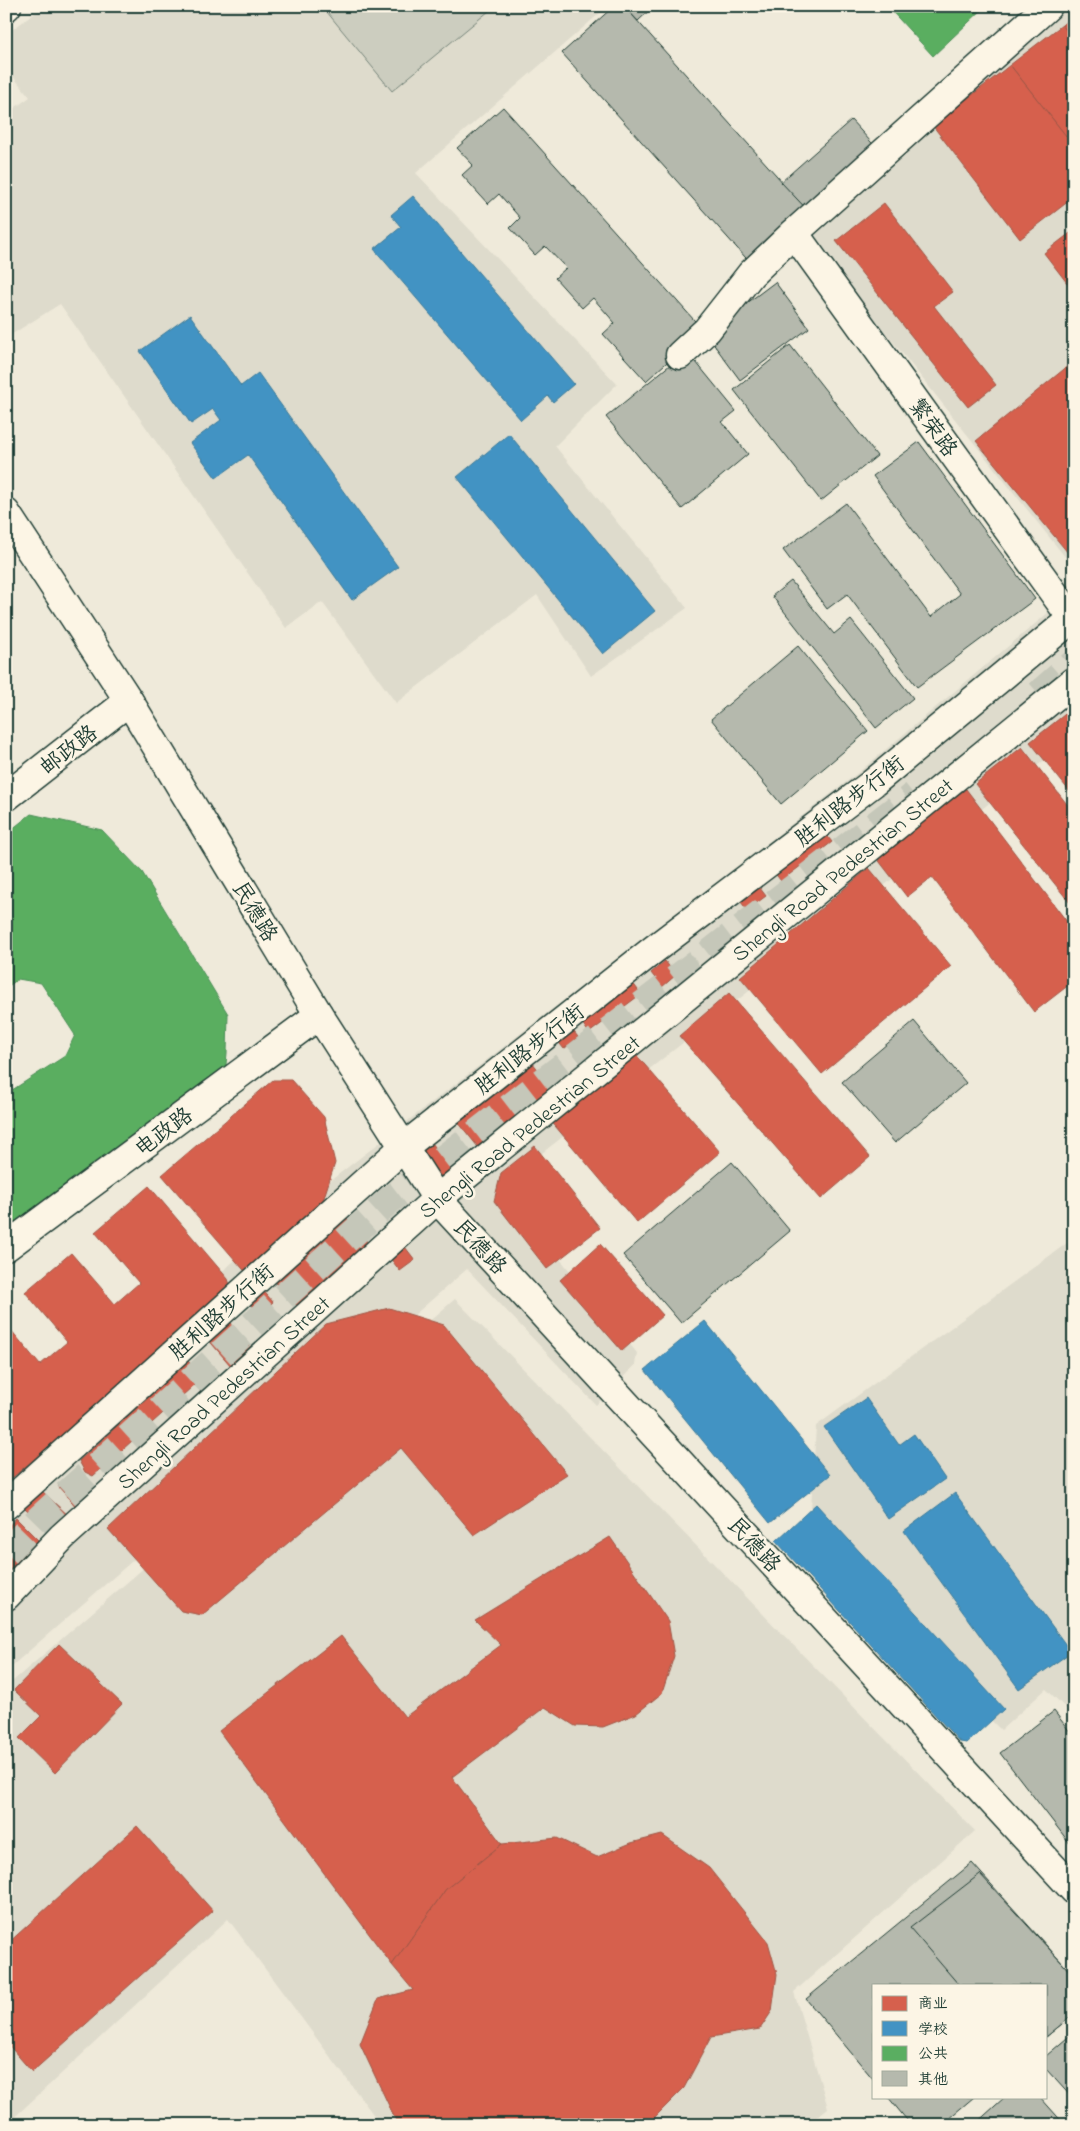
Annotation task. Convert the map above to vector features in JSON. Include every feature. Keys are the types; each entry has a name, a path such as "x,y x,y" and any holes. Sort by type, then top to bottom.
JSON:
{"street":[{"path":"680,355 707,330 751,274 794,233 1048,6"},
{"name":"繁荣路","path":"794,233 1073,618"},
{"name":"民德路","path":"6,513 129,701 319,1015 437,1199 1074,1890"},
{"name":"胜利路步行街","path":"6,1506 404,1147 654,950 873,784 1073,618"},
{"name":"Shengli Road Pedestrian Street","path":"6,1596 62,1537 437,1199 1074,681"},
{"name":"邮政路","path":"6,797 129,701"},
{"name":"电政路","path":"6,1247 319,1015"}],"shaded area":[{"path":"45,6 608,6 416,173 617,384 555,446 687,608 591,676 537,595 396,703 322,602 286,628 60,304 6,338 6,114 30,97 6,68 6,34"},
{"path":"322,6 495,6 392,91"},
{"path":"1063,6 1074,6 1074,568 801,227"},
{"path":"1074,591 1074,737 519,1171 506,1193 637,1353 635,1365 596,1405 467,1269 6,1671 6,1456 308,1198 859,772"},
{"path":"1074,1238 1074,1716 1046,1689 1001,1730 809,1541 816,1426"},
{"path":"455,1299 975,1831 794,1992 828,2108 806,2125 381,2125 228,1919 6,2125 6,1687"}],"building: 商业":[{"path":"1074,15 1074,40 1062,25"},
{"path":"1062,25 1074,40 1074,146 1010,65"},
{"path":"1010,65 1074,146 1074,197 1020,239 933,126"},
{"path":"884,203 953,292 934,306 996,385 968,407 836,241"},
{"path":"1074,230 1074,292 1044,253"},
{"path":"1074,361 1074,559 1073,559 976,441"},
{"path":"1074,707 1074,797 1030,742"},
{"path":"1022,747 1074,813 1074,908 975,784"},
{"path":"966,789 1074,931 1074,981 1034,1012 932,877 907,897 876,857"},
{"path":"820,827 832,842 781,881 770,867"},
{"path":"869,868 951,966 822,1074 740,977"},
{"path":"753,879 766,896 747,910 735,894"},
{"path":"665,961 676,975 662,987 651,973"},
{"path":"629,978 641,994 589,1033 578,1017"},
{"path":"729,993 870,1157 821,1199 679,1036"},
{"path":"567,1023 578,1037 564,1049 553,1035"},
{"path":"632,1050 720,1152 637,1223 550,1120"},
{"path":"528,1057 552,1087 478,1147 454,1117"},
{"path":"273,1080 291,1080 324,1117 335,1163 318,1216 249,1276 162,1175"},
{"path":"429,1139 454,1172 439,1184 414,1150"},
{"path":"535,1146 600,1228 547,1269 494,1201 501,1173"},
{"path":"149,1186 228,1279 232,1291 6,1483 6,1324 40,1365 67,1342 25,1292 71,1253 115,1304 139,1283 95,1232"},
{"path":"341,1211 369,1244 299,1308 270,1277"},
{"path":"402,1243 415,1260 400,1271 387,1254"},
{"path":"600,1244 663,1315 622,1351 560,1280"},
{"path":"261,1288 273,1302 259,1314 247,1300"},
{"path":"389,1308 444,1325 567,1474 474,1535 401,1448 202,1615 181,1611 108,1529 326,1324"},
{"path":"227,1318 252,1348 231,1366 206,1337"},
{"path":"188,1361 202,1378 93,1476 85,1472 79,1461"},
{"path":"76,1471 95,1494 78,1509 58,1486"},
{"path":"41,1490 72,1519 15,1579 6,1571 6,1529 16,1518 39,1541 49,1531 25,1508"},
{"path":"610,1537 668,1621 674,1656 662,1693 636,1714 603,1727 575,1726 545,1707 452,1777 502,1844 446,1889 392,1965 219,1731 341,1636 405,1717 501,1645 475,1620"},
{"path":"59,1644 122,1704 55,1773 19,1738 41,1716 14,1690"},
{"path":"137,1826 213,1911 32,2072 6,2042 6,1945"},
{"path":"662,1835 709,1868 768,1942 777,1974 772,2011 760,2029 711,2037 684,2088 647,2125 398,2125 360,2044 378,1999 413,1990 392,1965 446,1889 502,1844 557,1838 597,1857 631,1843"}],"building: 学校":[{"path":"413,196 574,384 553,402 548,396 521,420 374,249 401,227 391,215"},
{"path":"190,315 241,386 258,373 398,567 352,600 248,455 216,478 190,443 221,420 213,409 191,424 140,351"},
{"path":"509,434 655,611 603,654 457,477"},
{"path":"705,1321 830,1475 770,1523 645,1370"},
{"path":"866,1398 899,1445 914,1434 945,1479 888,1519 824,1427"},
{"path":"955,1493 1071,1652 1019,1689 904,1531"},
{"path":"816,1504 1004,1709 967,1743 960,1742 776,1541"}],"building: 公共":[{"path":"887,6 986,6 933,56"},
{"path":"31,814 102,830 142,872 228,1014 227,1053 225,1075 6,1239 6,1094 65,1056 75,1035 41,983 18,979 6,988 6,834"}],"building: 其他":[{"path":"614,6 624,6 812,215 754,267 562,53"},
{"path":"624,6 654,6 638,21"},
{"path":"503,107 703,330 646,381 603,334 615,323 593,298 582,308 555,278 566,268 545,246 535,255 510,228 520,218 499,194 488,204 462,175 473,165 457,148"},
{"path":"851,120 881,153 812,215 781,182"},
{"path":"775,282 809,328 740,380 706,334"},
{"path":"790,345 877,456 821,501 734,390"},
{"path":"687,351 736,411 722,422 748,454 682,509 606,417"},
{"path":"919,442 1035,599 917,687 847,594 827,609 783,550 846,503 931,617 960,594 873,476"},
{"path":"791,581 834,634 851,620 913,698 876,728 772,596"},
{"path":"798,646 868,731 781,804 711,719"},
{"path":"914,1021 966,1083 895,1143 842,1082"},
{"path":"732,1162 790,1231 681,1323 623,1255"},
{"path":"1054,1711 1074,1737 1074,1849 1000,1753"},
{"path":"972,1863 1074,1976 1074,2014 1048,2035 1048,1984 872,1984 872,2078 806,1999"},
{"path":"980,1874 1074,1976 1074,2014 1048,2035 1048,1984 958,1984 910,1928"},
{"path":"1074,2032 1074,2100 1048,2071 1048,2054"},
{"path":"889,2098 973,2098 941,2125 911,2125"},
{"path":"1004,2098 1041,2098 1065,2125 974,2125"}],"tunnel":[{"path":"1039,694 1074,663"},
{"path":"6,1553 39,1519 390,1200 914,795"}]}
